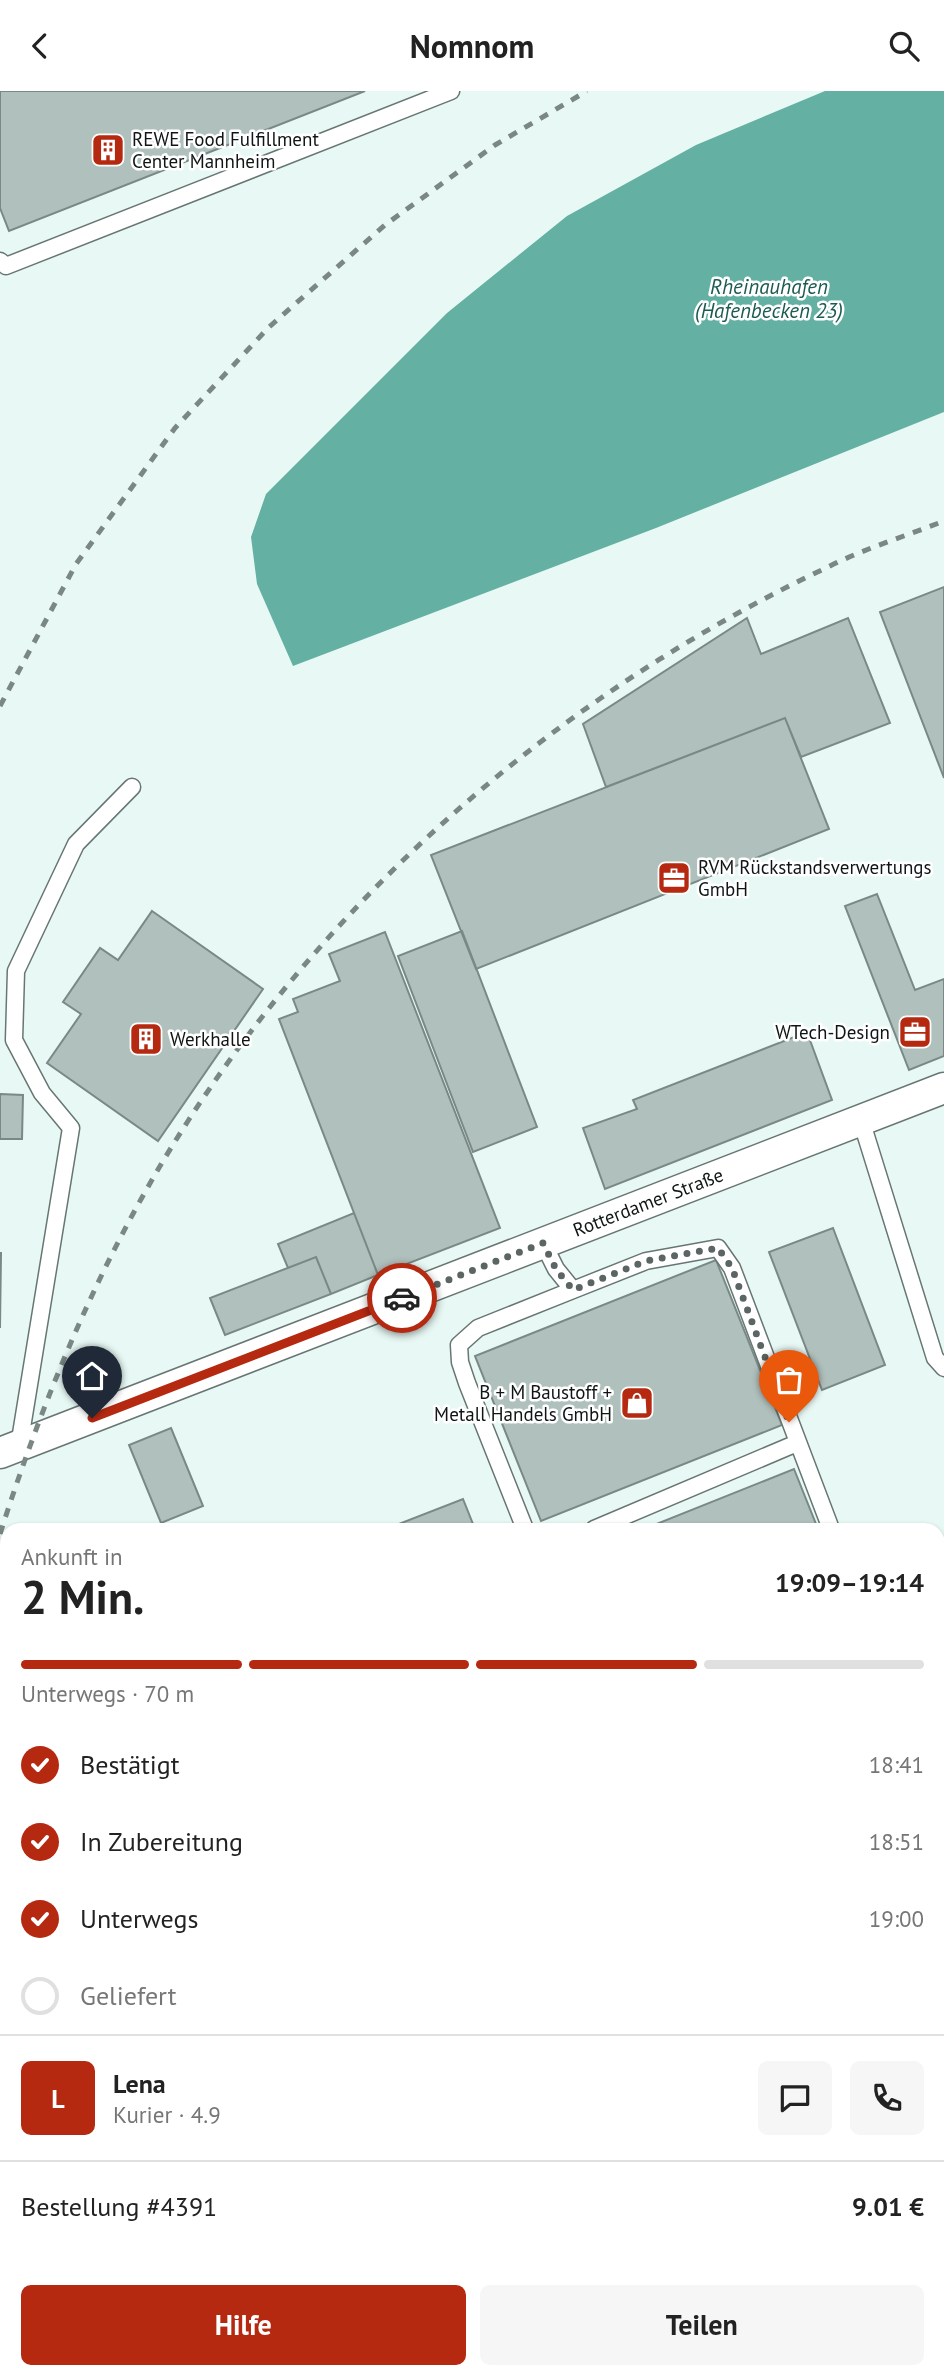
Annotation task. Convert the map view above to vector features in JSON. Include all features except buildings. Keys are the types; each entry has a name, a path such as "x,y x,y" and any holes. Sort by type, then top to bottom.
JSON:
{"street":[{"name":"Rotterdamer Straße","path":"9,1449 944,1088"}],"lane":[{"path":"0,261 6,266 451,91"},
{"path":"9,1449 71,1128 43,1093 14,1040 16,971 76,844 132,787"},
{"path":"861,1121 935,1358 944,1368"},
{"path":"543,1243 556,1269 573,1290"},
{"path":"522,1523 467,1383 460,1362 459,1345 478,1328 646,1261 718,1248 732,1268 829,1523"},
{"path":"608,1523 797,1443"}],"water":[{"name":"Rheinauhafen (Hafenbecken 23)","path":"825,91 944,91 944,412 656,528 293,666 257,584 251,537 266,494 447,313 567,216 696,145"}],"railway":[{"path":"0,706 76,564 175,428 269,327 385,225 495,145 587,91"},
{"path":"4,1523 37,1427 80,1321 130,1219 158,1170 188,1121 250,1033 318,950 391,872 470,799 554,732 642,670 734,615 830,566 944,521"}],"way so far":[{"path":"402,1298 543,1243 556,1269 573,1290 646,1261 718,1248 732,1268 789,1422"}],"place":[{"name":"REWE Food Fulfillment Center Mannheim","path":"108,150"},
{"name":"RVM Rückstandsverwertungs GmbH","path":"674,878"},
{"name":"WTech-Design","path":"915,1032"},
{"name":"Werkhalle","path":"146,1039"},
{"name":"B + M Baustoff + Metall Handels GmbH","path":"637,1403"}],"route":[{"path":"92,1418 402,1298"}]}
